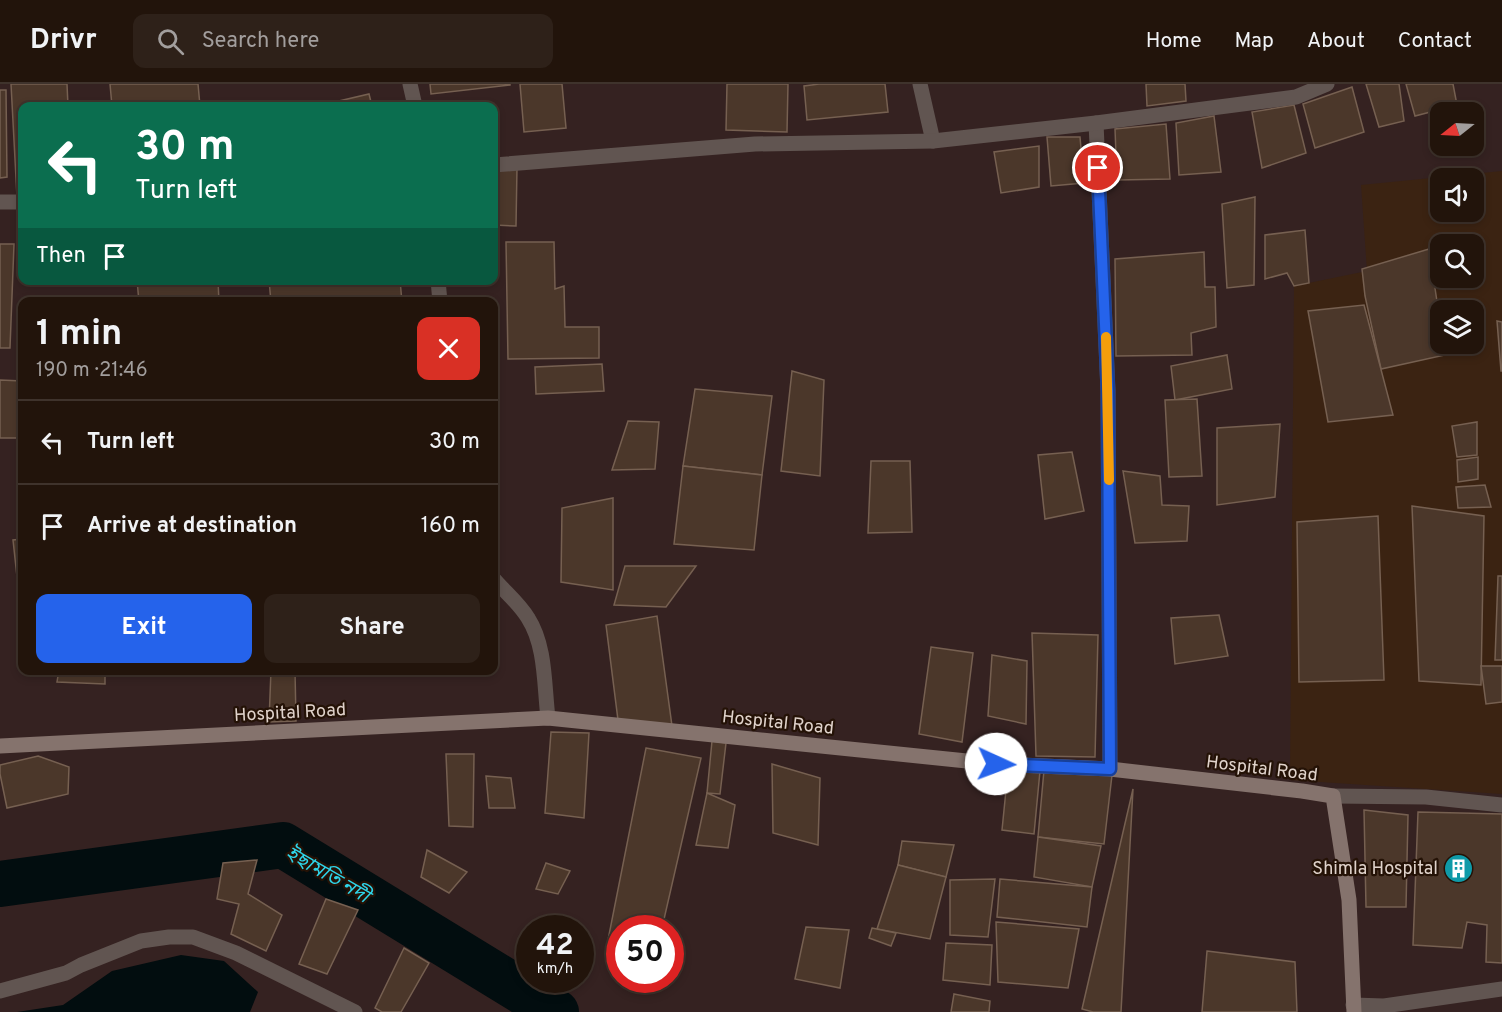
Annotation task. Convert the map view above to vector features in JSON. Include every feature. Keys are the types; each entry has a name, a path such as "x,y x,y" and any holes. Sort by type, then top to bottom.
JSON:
{"main road":[{"name":"Hospital Road","path":"0,746 548,718 996,764 1110,769 1333,796 1348,900 1354,1009"}],"street":[{"path":"410,84 414,102"},
{"path":"920,84 933,141"},
{"path":"498,165 755,144 933,141 1296,97 1327,84"},
{"path":"1096,123 1108,391 1110,769"},
{"path":"0,202 18,202"},
{"path":"498,583 520,606 539,641 548,718"},
{"path":"1333,796 1426,797 1502,805"},
{"path":"0,991 66,973 141,941 169,937 193,937 236,953 356,1012"},
{"path":"1354,1009 1502,989"}],"shaded area":[{"path":"0,84 1502,84 1502,1012 0,1012"},
{"path":"1502,171 1502,794 1290,780 1294,286 1367,271 1361,185 1430,178 1430,222 1484,222 1484,173"},
{"path":"181,955 224,961 258,992 250,1012 17,1012 63,1005 112,971"}],"building":[{"path":"11,84 67,84 68,102 18,102 17,197"},
{"path":"110,84 198,84 200,102 112,102"},
{"path":"430,84 510,84 510,85 431,94"},
{"path":"520,84 562,84 566,128 524,132"},
{"path":"727,84 788,84 787,132 726,130"},
{"path":"885,84 888,112 807,120 804,86"},
{"path":"1146,84 1185,84 1186,101 1147,106"},
{"path":"1366,84 1399,84 1404,121 1379,127"},
{"path":"1406,84 1453,84 1456,102 1430,102 1430,112 1415,116"},
{"path":"1352,87 1364,132 1315,148 1303,104"},
{"path":"0,90 6,90 7,177 0,178"},
{"path":"369,94 371,102 335,102"},
{"path":"1294,105 1306,153 1262,168 1252,112"},
{"path":"1214,116 1221,172 1179,175 1176,123"},
{"path":"1166,124 1170,179 1117,180 1115,129"},
{"path":"1047,137 1080,137 1084,183 1051,186"},
{"path":"1039,146 1039,187 1001,193 994,152"},
{"path":"498,166 517,167 516,226 498,225"},
{"path":"1255,197 1254,285 1227,288 1222,204"},
{"path":"1305,230 1309,283 1294,286 1287,273 1265,279 1265,235"},
{"path":"506,242 554,242 555,289 564,286 565,327 599,327 599,358 508,359"},
{"path":"0,244 14,244 10,348 0,348"},
{"path":"1429,249 1430,288 1435,288 1437,300 1430,300 1430,354 1445,355 1381,369 1365,296 1362,269"},
{"path":"1204,252 1205,287 1215,287 1216,327 1191,333 1192,355 1116,356 1115,259"},
{"path":"137,285 218,285 219,297 139,297"},
{"path":"269,285 400,285 402,297 271,297"},
{"path":"1364,305 1393,415 1328,422 1308,311"},
{"path":"1497,321 1502,322 1502,371 1501,371"},
{"path":"1227,355 1232,389 1175,400 1171,366"},
{"path":"602,364 604,391 536,394 535,367"},
{"path":"792,371 824,380 820,476 781,471"},
{"path":"0,380 18,381 18,438 0,438"},
{"path":"695,389 772,396 762,475 683,466"},
{"path":"1197,399 1202,476 1169,477 1165,400"},
{"path":"628,421 659,422 655,469 612,470"},
{"path":"1477,422 1477,455 1457,457 1452,426"},
{"path":"1280,424 1275,497 1217,505 1217,428"},
{"path":"1072,452 1084,511 1045,519 1038,455"},
{"path":"1478,457 1478,479 1458,482 1457,460"},
{"path":"871,461 910,461 912,532 868,533"},
{"path":"683,466 762,475 754,550 674,544"},
{"path":"1123,471 1160,476 1162,505 1189,506 1187,541 1135,543"},
{"path":"1485,485 1491,507 1458,508 1456,487"},
{"path":"613,498 613,590 561,582 562,508"},
{"path":"1412,506 1484,516 1481,685 1419,681"},
{"path":"1378,516 1384,680 1299,682 1297,522"},
{"path":"18,539 18,586 13,540"},
{"path":"625,566 696,566 666,607 614,605"},
{"path":"1498,576 1502,576 1502,660 1495,660"},
{"path":"1219,615 1228,656 1175,664 1171,618"},
{"path":"657,616 672,726 618,720 606,625"},
{"path":"1032,633 1098,635 1095,757 1036,756"},
{"path":"931,647 973,653 962,742 919,734"},
{"path":"992,655 1027,661 1026,724 988,716"},
{"path":"1481,666 1502,666 1502,702 1486,704"},
{"path":"58,675 105,675 105,684 57,682"},
{"path":"271,675 295,675 296,721 269,722"},
{"path":"551,732 589,733 584,818 545,813"},
{"path":"712,741 726,743 720,794 707,793"},
{"path":"646,748 701,758 665,915 613,915"},
{"path":"446,754 474,754 473,827 449,826"},
{"path":"38,756 69,767 68,794 7,808 0,765"},
{"path":"772,764 820,778 818,845 773,833"},
{"path":"1008,770 1040,771 1034,834 1002,830"},
{"path":"1044,770 1112,775 1104,844 1038,837"},
{"path":"486,776 511,778 515,808 489,808"},
{"path":"1133,789 1121,1012 1093,1012 1082,1009"},
{"path":"707,793 735,805 728,848 696,845"},
{"path":"1364,810 1408,815 1406,907 1366,907"},
{"name":"Shimla Hospital","path":"1418,812 1502,814 1502,963 1486,962 1487,925 1467,922 1462,948 1413,945"},
{"path":"1038,837 1101,846 1092,887 1034,877"},
{"path":"902,841 954,845 946,877 898,865"},
{"path":"427,850 467,872 449,893 421,877"},
{"path":"257,860 248,894 282,915 266,951 231,934 239,904 217,899 223,863"},
{"path":"546,863 570,871 558,894 536,889"},
{"path":"898,865 946,877 930,939 877,929"},
{"path":"995,879 988,937 950,935 950,880"},
{"path":"1000,879 1092,887 1087,927 997,917"},
{"path":"326,899 358,910 327,974 299,964"},
{"path":"996,922 1079,929 1068,988 998,982"},
{"path":"806,927 849,930 840,988 795,979"},
{"path":"872,928 896,933 891,946 869,938"},
{"path":"946,943 992,945 990,985 943,980"},
{"path":"404,948 429,963 401,1012 382,1012 375,1008"},
{"path":"1207,951 1295,962 1297,1012 1202,1012"},
{"path":"954,994 990,1001 989,1012 951,1012"}],"waterway":[{"name":"ইছামতি নদী","path":"0,884 283,845 556,1012"}],"slow traffic":[{"path":"1106,337 1109,480"}],"place":[{"name":"Shimla Hospital","path":"1459,868"}],"route":[{"path":"996,764 1110,769 1108,391 1098,168"}]}
